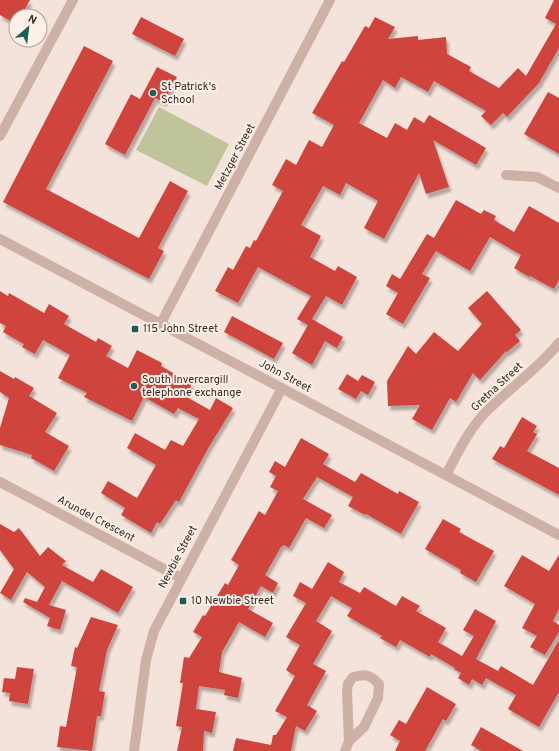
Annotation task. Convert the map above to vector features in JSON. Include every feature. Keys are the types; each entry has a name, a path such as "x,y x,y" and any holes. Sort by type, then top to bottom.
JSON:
{"street":[{"path":"0,136 73,0"},
{"name":"Metzger Street","path":"160,325 330,0"},
{"path":"506,175 537,177 559,188"},
{"name":"John Street","path":"0,239 559,535"},
{"name":"Gretna Street","path":"446,475 463,442 476,424 559,344"},
{"name":"Newbie Street","path":"134,751 149,646 154,631 282,388"},
{"name":"Arundel Crescent","path":"0,482 181,578"},
{"path":"362,675 370,676 379,684 378,698 364,727 347,746 348,684 353,677 362,675"}],"green space":[{"path":"159,107 229,144 207,186 136,150"}],"building":[{"path":"0,0 30,0 26,8 8,8 8,20 0,15"},
{"path":"554,0 559,0 559,48 539,83 507,117 503,113 491,125 481,116 486,111 434,81 428,92 401,77 395,88 383,80 359,123 387,138 395,123 407,130 414,117 424,123 429,115 486,148 476,165 433,140 449,187 426,194 419,173 384,239 364,228 378,201 346,183 340,195 323,186 301,225 321,236 310,257 335,271 338,266 357,277 342,305 326,296 312,319 343,337 337,348 325,341 312,365 292,353 308,325 297,319 311,296 258,267 238,303 215,291 228,267 233,270 246,246 250,248 254,240 256,241 283,191 272,185 286,159 296,165 309,140 322,147 334,125 312,113 342,61 344,62 365,26 369,28 375,17 395,27 388,39 418,36 418,40 446,37 447,54 471,67 469,71 499,88 518,68 526,76 556,24 545,18"},
{"path":"141,17 184,39 175,56 132,34"},
{"path":"84,46 113,61 46,189 139,238 170,181 188,191 158,248 164,251 149,279 3,202"},
{"path":"157,67 177,77 164,102 155,98 125,155 105,144 131,94 140,99"},
{"path":"548,92 559,98 559,154 524,134"},
{"path":"456,200 481,214 484,210 496,216 494,220 514,232 529,206 559,223 559,280 554,289 514,268 521,255 490,237 470,271 436,251 422,274 430,278 403,324 386,314 398,293 386,286 392,274 400,279 427,234 434,238"},
{"path":"0,291 8,296 9,293 44,313 49,304 69,316 64,324 96,342 98,338 112,346 106,356 128,368 137,350 162,363 161,366 192,384 185,396 210,410 216,398 233,408 210,445 179,502 176,500 160,524 157,522 151,533 121,515 125,508 101,493 108,481 137,498 156,465 127,448 135,433 165,450 171,440 183,446 199,419 178,408 174,414 144,397 132,421 84,397 87,393 58,378 70,355 43,340 35,354 22,347 24,344 3,332 6,326 0,323"},
{"path":"487,291 521,330 515,335 520,341 507,352 506,351 480,380 473,373 456,402 450,398 432,430 412,419 420,405 388,406 387,381 408,346 416,354 434,332 458,351 482,324 468,308"},
{"path":"232,316 283,343 274,359 224,332"},
{"path":"0,371 14,379 15,377 34,388 29,396 57,413 45,432 69,446 54,471 31,458 32,455 0,445 0,428 9,398 0,392"},
{"path":"347,374 358,381 362,375 375,382 368,395 361,391 356,399 338,389"},
{"path":"522,417 537,426 533,432 537,434 527,451 559,468 559,495 492,459 500,446 504,448"},
{"path":"301,438 329,454 323,464 355,482 361,473 398,494 399,491 419,502 401,534 366,514 365,515 348,506 353,497 317,477 303,499 332,515 324,528 306,518 289,548 284,545 281,547 265,575 278,583 273,593 261,586 248,609 273,623 265,637 239,622 222,652 219,672 242,678 238,698 224,695 225,690 199,686 196,709 216,712 212,733 204,731 203,751 177,751 182,727 176,726 183,683 180,683 184,657 189,658 202,637 193,632 203,615 205,616 225,583 228,585 239,565 231,560 259,511 265,515 278,491 270,487 276,476 269,472 275,461 285,467"},
{"path":"443,519 461,529 459,532 494,551 476,582 460,573 461,570 425,549"},
{"path":"0,524 14,532 19,528 40,556 48,547 66,561 62,565 93,582 101,569 133,587 118,613 62,581 49,605 66,610 60,630 47,626 50,618 23,602 25,598 37,602 45,587 27,572 11,600 0,593 14,569 0,550"},
{"path":"522,555 549,571 559,555 559,609 553,621 559,625 559,632 545,655 530,647 537,636 522,628 535,604 504,586"},
{"path":"328,562 344,572 339,582 360,593 364,587 396,606 402,596 420,606 416,611 446,628 438,642 462,656 474,636 463,630 475,609 496,621 476,659 498,671 501,666 533,685 559,640 559,692 539,727 508,709 516,695 486,678 482,685 472,679 469,685 458,678 461,673 454,669 455,668 431,654 430,657 400,640 396,647 380,638 382,636 347,616 352,608 331,596 316,621 332,631 313,664 326,671 307,705 317,711 305,731 296,726 291,751 233,751 236,738 271,745 273,735 276,735 287,717 275,711 295,676 286,670 300,645 286,637 306,603 293,596 300,582 312,589"},
{"path":"91,617 118,625 107,650 99,691 105,692 101,716 97,716 92,751 57,747 60,726 66,727 77,667 71,666 75,647 77,648"},
{"path":"17,667 34,669 28,704 9,701 10,693 2,692 4,678 15,679"},
{"path":"427,687 456,704 446,721 443,719 425,751 395,751 400,741 390,735 399,720 406,724"},
{"path":"481,727 523,751 481,751 471,745"}],"place":[{"name":"St Patrick's School","path":"153,93"},
{"name":"115 John Street","path":"135,329"},
{"name":"South Invercargill telephone exchange","path":"134,386"},
{"name":"10 Newbie Street","path":"183,601"}]}
